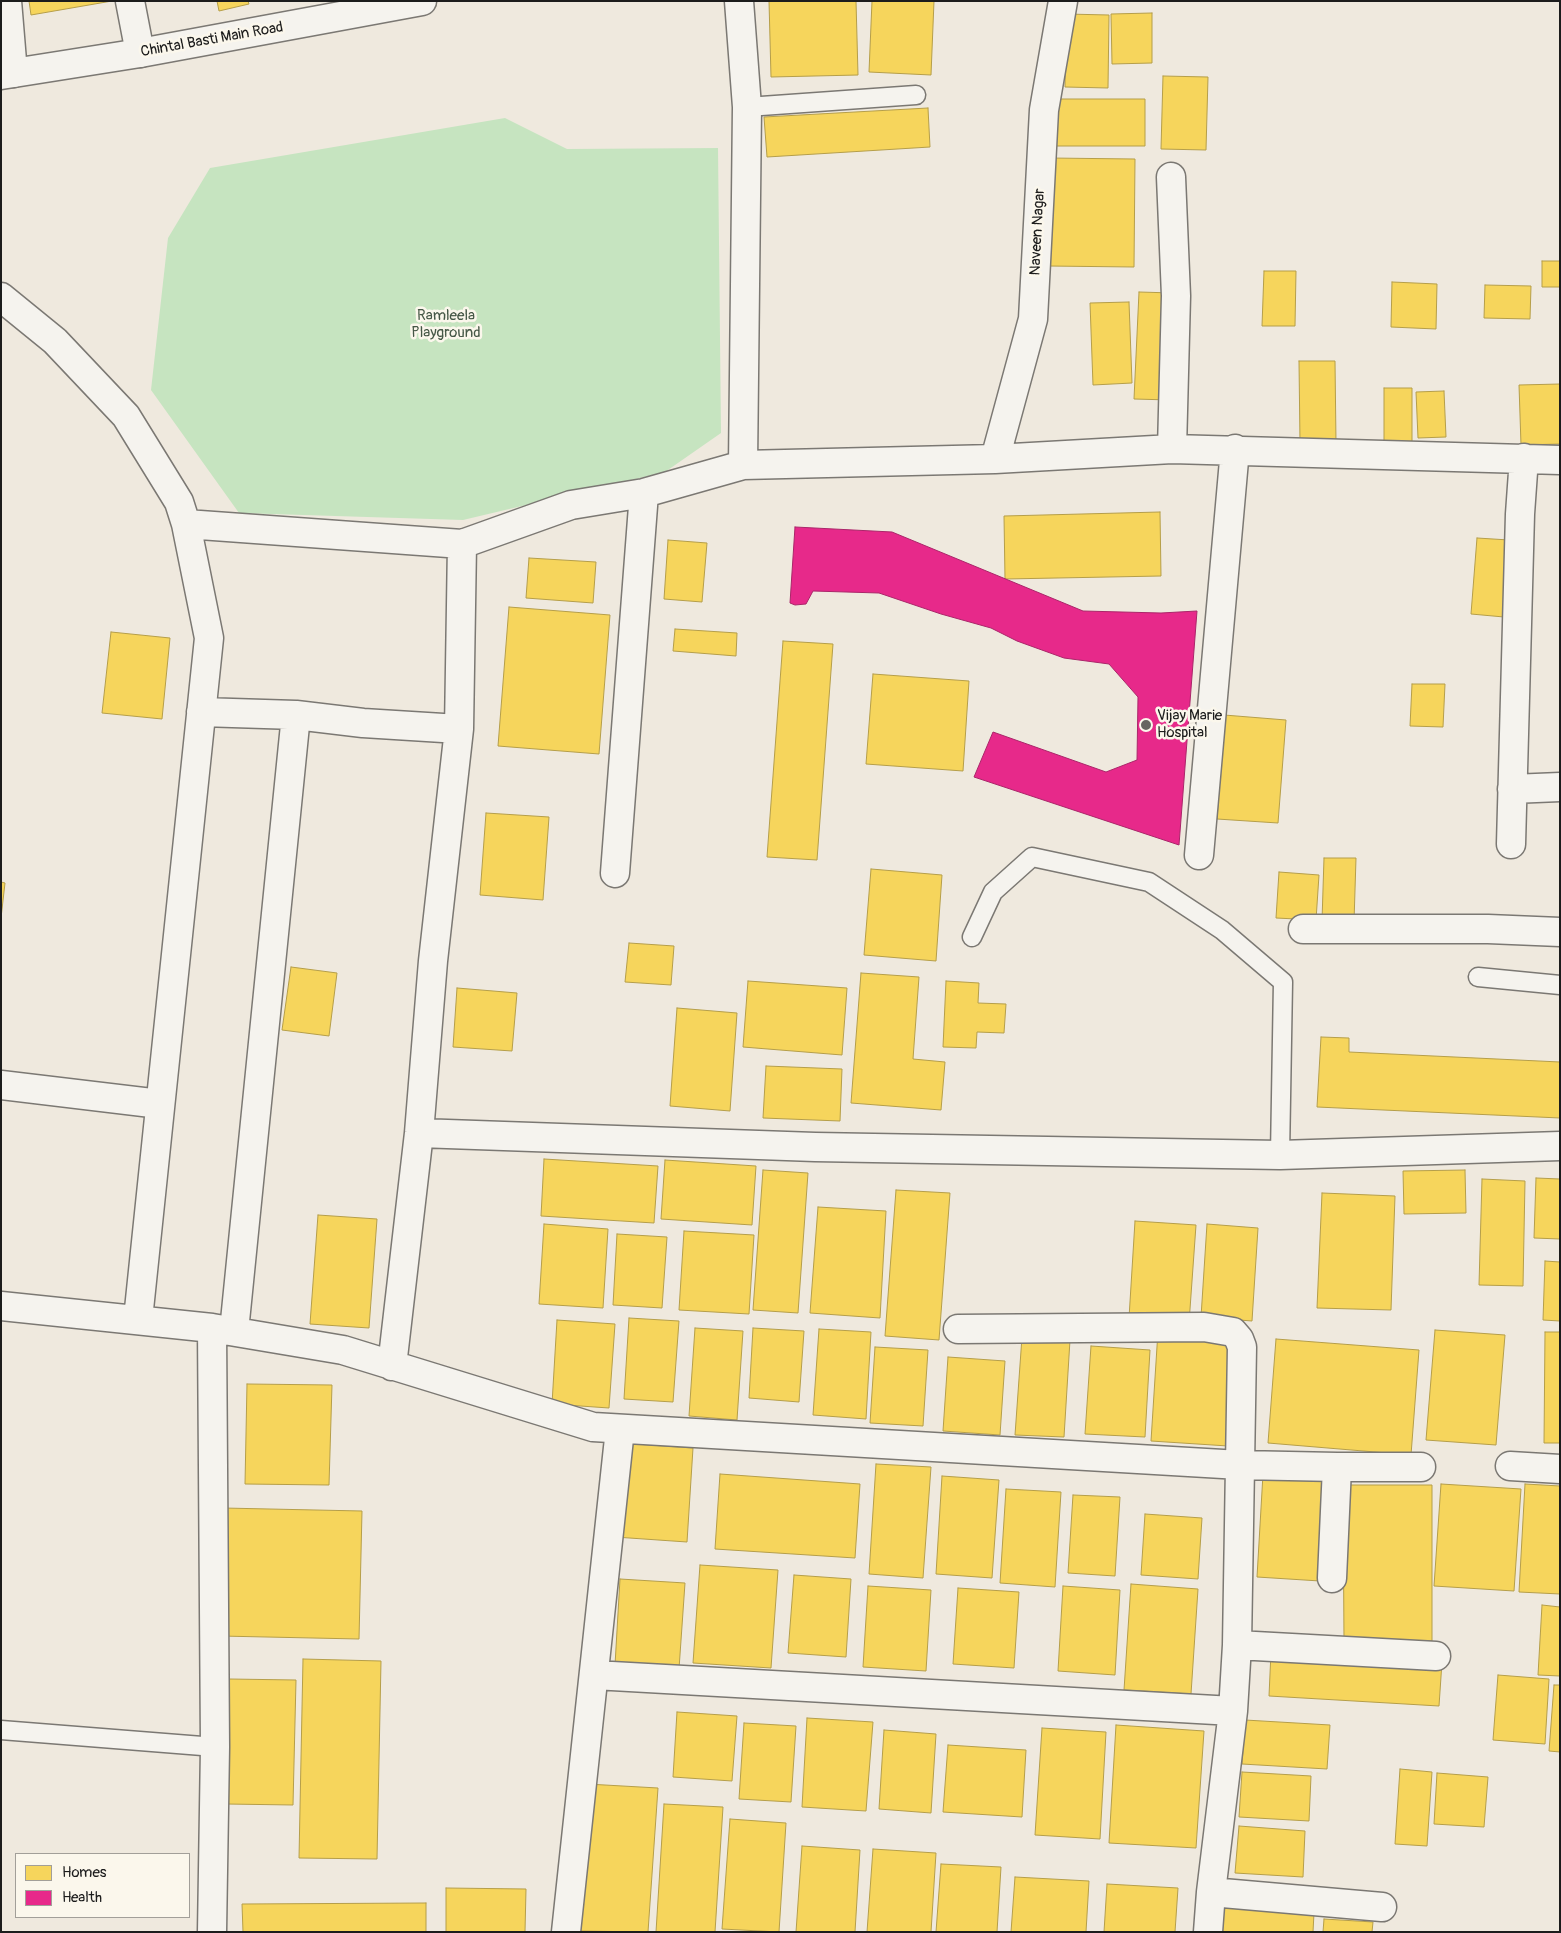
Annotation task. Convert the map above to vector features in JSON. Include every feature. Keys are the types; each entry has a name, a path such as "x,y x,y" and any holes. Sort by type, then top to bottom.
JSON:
{"street":[{"path":"7,1 7,74"},
{"path":"130,1 140,53"},
{"name":"Chintal Basti Main Road","path":"7,74 140,53 422,1"},
{"path":"739,1 747,107 743,465"},
{"name":"Naveen Nagar","path":"995,459 1033,319 1044,110 1062,1"},
{"path":"1171,177 1176,296 1172,449"},
{"path":"1,298 55,341 126,416 179,502 186,524 209,638 138,1319"},
{"path":"186,524 462,544 570,505 644,492 743,465 995,459 1172,449 1235,449 1560,460"},
{"path":"1199,855 1235,449"},
{"path":"1511,844 1520,514 1524,458"},
{"path":"615,873 644,492"},
{"path":"392,1366 419,1133 433,961 458,729 462,544"},
{"path":"201,712 296,715 363,723 458,729"},
{"path":"212,1932 223,1330 296,715"},
{"path":"1512,789 1560,787"},
{"path":"1302,930 1488,929 1560,932"},
{"path":"1,1085 160,1104"},
{"path":"419,1133 815,1147 1280,1155 1560,1146"},
{"path":"1,1306 138,1319 223,1330 343,1350 593,1427 1240,1464 1421,1467"},
{"path":"958,1330 1204,1327 1233,1332 1239,1339 1242,1347 1237,1645 1233,1711 1211,1892 1208,1932"},
{"path":"566,1932 620,1429"},
{"path":"1510,1466 1560,1469"},
{"path":"1332,1578 1337,1467"},
{"path":"1237,1645 1436,1656"},
{"path":"594,1675 1233,1711"},
{"path":"1211,1892 1382,1907"}],"lane":[{"path":"747,107 916,95"},
{"path":"972,937 993,892 1032,857 1149,882 1222,930 1283,982 1280,1155"},
{"path":"1478,977 1560,985"},
{"path":"1,1730 215,1747"}],"green space":[{"name":"Ramleela Playground","path":"505,118 567,149 718,148 721,433 665,472 463,520 239,513 151,390 168,238 210,168"}],"building: Homes":[{"path":"29,1 112,1 31,15"},
{"path":"217,1 248,1 249,4 219,11"},
{"path":"769,1 856,1 858,75 771,77"},
{"path":"872,1 934,1 931,75 869,72"},
{"path":"1152,13 1152,63 1112,64 1111,14"},
{"path":"1066,14 1109,15 1108,88 1065,87"},
{"path":"1163,76 1208,77 1206,150 1161,149"},
{"path":"1053,99 1145,99 1145,146 1053,146"},
{"path":"928,108 930,147 767,157 764,117"},
{"path":"1049,158 1135,159 1134,267 1048,266"},
{"path":"1542,261 1560,261 1560,287 1542,287"},
{"path":"1264,271 1296,271 1295,326 1262,326"},
{"path":"1392,282 1437,284 1436,329 1391,327"},
{"path":"1485,285 1531,286 1530,319 1484,318"},
{"path":"1139,292 1173,293 1170,400 1134,399"},
{"path":"1129,302 1132,383 1093,385 1090,303"},
{"path":"1299,361 1335,361 1336,443 1300,443"},
{"path":"1560,384 1560,444 1521,445 1519,385"},
{"path":"1384,388 1412,388 1412,444 1384,444"},
{"path":"1444,391 1446,437 1418,438 1416,392"},
{"path":"1160,512 1161,576 1005,579 1004,516"},
{"path":"1477,538 1509,540 1504,617 1471,614"},
{"path":"668,540 707,543 702,602 664,599"},
{"path":"529,558 596,562 593,603 526,598"},
{"path":"509,607 610,615 599,754 498,746"},
{"path":"675,629 737,633 736,656 673,651"},
{"path":"111,632 170,638 162,719 102,713"},
{"path":"783,641 833,644 817,860 767,857"},
{"path":"873,674 969,681 963,771 866,764"},
{"path":"1412,684 1445,684 1443,727 1410,726"},
{"path":"1224,715 1286,720 1278,823 1217,819"},
{"path":"486,813 549,817 543,900 480,895"},
{"path":"1324,858 1356,858 1354,922 1322,921"},
{"path":"871,869 942,875 936,961 864,955"},
{"path":"1279,872 1319,875 1316,920 1276,918"},
{"path":"1,882 5,883 1,918"},
{"path":"629,943 674,946 671,985 625,982"},
{"path":"291,967 337,973 329,1036 282,1030"},
{"path":"861,973 919,977 913,1059 945,1062 941,1110 851,1103"},
{"path":"748,981 847,988 842,1055 743,1047"},
{"path":"946,981 979,983 978,1003 1006,1004 1004,1033 977,1032 976,1048 943,1047"},
{"path":"457,988 517,993 512,1051 453,1047"},
{"path":"677,1008 737,1013 730,1111 670,1106"},
{"path":"1321,1037 1349,1038 1349,1052 1560,1062 1560,1118 1317,1107"},
{"path":"766,1066 842,1069 840,1121 763,1118"},
{"path":"544,1159 658,1166 654,1223 541,1216"},
{"path":"665,1160 756,1166 752,1225 661,1219"},
{"path":"763,1170 808,1173 798,1313 753,1310"},
{"path":"1465,1170 1466,1213 1404,1214 1403,1171"},
{"path":"1536,1178 1560,1179 1560,1239 1534,1238"},
{"path":"1482,1179 1525,1181 1523,1286 1479,1285"},
{"path":"896,1190 950,1193 939,1340 885,1336"},
{"path":"1322,1193 1395,1196 1391,1310 1317,1308"},
{"path":"818,1207 886,1211 880,1318 810,1313"},
{"path":"318,1215 377,1219 369,1328 310,1324"},
{"path":"1135,1221 1196,1225 1189,1323 1129,1318"},
{"path":"544,1224 608,1229 603,1308 539,1304"},
{"path":"1207,1224 1258,1228 1252,1321 1201,1317"},
{"path":"684,1231 754,1235 749,1314 679,1310"},
{"path":"617,1234 667,1237 662,1308 613,1305"},
{"path":"1545,1261 1560,1262 1560,1321 1543,1320"},
{"path":"629,1318 679,1321 673,1402 624,1399"},
{"path":"557,1320 615,1324 609,1408 552,1404"},
{"path":"695,1328 743,1331 737,1420 689,1416"},
{"path":"753,1328 804,1331 799,1402 749,1398"},
{"path":"819,1329 871,1332 866,1419 813,1415"},
{"path":"1435,1330 1505,1335 1496,1445 1426,1440"},
{"path":"1158,1331 1235,1336 1228,1446 1151,1441"},
{"path":"1545,1332 1560,1332 1560,1443 1544,1443"},
{"path":"1022,1337 1070,1340 1064,1437 1015,1435"},
{"path":"1276,1339 1419,1350 1411,1455 1268,1443"},
{"path":"1091,1346 1150,1350 1145,1437 1085,1434"},
{"path":"875,1347 928,1350 923,1426 870,1423"},
{"path":"948,1357 1005,1361 1000,1435 943,1431"},
{"path":"247,1384 332,1385 329,1485 245,1484"},
{"path":"621,1443 693,1448 687,1542 615,1537"},
{"path":"876,1464 931,1467 923,1578 869,1574"},
{"path":"720,1474 860,1484 855,1558 715,1549"},
{"path":"1263,1474 1326,1478 1320,1581 1257,1577"},
{"path":"942,1476 999,1480 992,1578 936,1574"},
{"path":"1441,1484 1521,1489 1514,1591 1434,1586"},
{"path":"1525,1484 1560,1486 1560,1594 1519,1592"},
{"path":"1343,1485 1432,1485 1432,1641 1344,1642"},
{"path":"1006,1489 1061,1492 1055,1587 1000,1583"},
{"path":"1073,1495 1120,1497 1115,1576 1068,1573"},
{"path":"223,1508 362,1511 359,1639 220,1636"},
{"path":"1145,1514 1202,1518 1198,1579 1141,1575"},
{"path":"700,1565 778,1570 771,1668 693,1663"},
{"path":"794,1575 851,1579 846,1657 788,1653"},
{"path":"620,1579 685,1583 679,1669 615,1665"},
{"path":"1131,1584 1198,1589 1191,1694 1124,1690"},
{"path":"868,1586 931,1590 926,1671 863,1667"},
{"path":"1063,1586 1120,1590 1115,1675 1058,1671"},
{"path":"958,1588 1019,1592 1014,1668 953,1664"},
{"path":"1542,1605 1560,1607 1560,1676 1538,1675"},
{"path":"1271,1652 1442,1662 1439,1706 1269,1696"},
{"path":"303,1659 381,1661 377,1859 299,1858"},
{"path":"1498,1675 1549,1679 1545,1744 1493,1740"},
{"path":"229,1679 296,1680 293,1805 226,1804"},
{"path":"1554,1685 1560,1685 1560,1752 1549,1751"},
{"path":"677,1712 737,1716 732,1781 673,1777"},
{"path":"807,1718 873,1722 866,1811 802,1807"},
{"path":"1245,1720 1330,1725 1327,1769 1242,1764"},
{"path":"744,1723 796,1726 791,1802 739,1799"},
{"path":"1116,1725 1204,1731 1196,1848 1109,1843"},
{"path":"1042,1728 1106,1732 1100,1839 1035,1835"},
{"path":"884,1730 936,1734 931,1813 879,1809"},
{"path":"948,1745 1026,1750 1022,1817 943,1812"},
{"path":"1400,1769 1432,1772 1427,1846 1395,1844"},
{"path":"1242,1772 1311,1776 1309,1821 1239,1817"},
{"path":"1437,1773 1488,1777 1484,1827 1434,1824"},
{"path":"587,1784 658,1788 648,1932 577,1931"},
{"path":"664,1804 723,1807 715,1932 656,1932"},
{"path":"730,1819 786,1823 779,1932 722,1929"},
{"path":"1239,1826 1305,1831 1303,1877 1235,1873"},
{"path":"802,1846 860,1850 855,1932 796,1932"},
{"path":"873,1849 936,1853 931,1932 867,1932"},
{"path":"941,1864 1001,1867 997,1932 936,1932"},
{"path":"1015,1877 1089,1881 1086,1932 1011,1932"},
{"path":"1107,1884 1178,1888 1175,1932 1104,1932"},
{"path":"446,1888 526,1889 525,1932 446,1932"},
{"path":"426,1903 426,1932 243,1932 242,1904"},
{"path":"1223,1907 1314,1913 1313,1932 1221,1932"},
{"path":"1324,1919 1373,1922 1372,1932 1323,1932"}],"building: Health":[{"path":"795,527 892,532 1083,611 1161,613 1197,611 1179,845 974,777 993,732 1106,772 1137,760 1138,697 1109,664 1064,658 1017,641 991,628 941,614 879,593 813,591 806,604 795,605 790,603"}],"place":[{"name":"Vijay Marie Hospital","path":"1146,725"}]}
